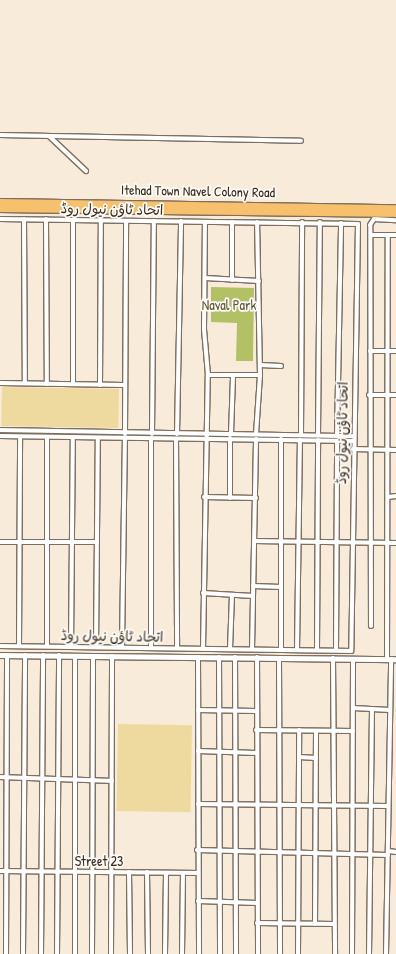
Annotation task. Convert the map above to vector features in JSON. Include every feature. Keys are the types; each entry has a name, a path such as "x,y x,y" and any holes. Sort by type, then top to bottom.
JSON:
{"main road":[{"name":"Itehad Town Navel Colony Road","path":"0,202 396,213"},
{"name":"Itehad Town Navel Colony Road","path":"0,208 396,208"}],"street":[{"path":"0,135 301,141"},
{"path":"49,136 86,171"},
{"name":"اتحاد ٹاؤن نیول روڈ","path":"0,219 320,222 358,224 353,436 351,650 0,646"},
{"path":"24,220 25,383"},
{"path":"46,220 47,384"},
{"path":"73,220 73,384"},
{"path":"100,385 101,220"},
{"path":"371,626 369,542 369,395 371,221 396,220"},
{"path":"122,648 126,221"},
{"path":"152,434 154,221"},
{"path":"178,434 181,221"},
{"path":"203,648 204,439 208,375 204,278 205,222"},
{"path":"232,222 232,280"},
{"path":"252,649 256,437 260,375 257,222"},
{"path":"297,650 301,438 302,222"},
{"path":"317,650 320,222"},
{"path":"337,436 341,223"},
{"path":"371,235 396,235"},
{"path":"386,954 391,659 387,542 388,235"},
{"path":"204,278 259,281"},
{"path":"370,351 396,351"},
{"path":"260,365 281,366"},
{"path":"208,375 233,377 260,375"},
{"path":"230,498 230,436 233,377"},
{"path":"0,383 124,385"},
{"path":"369,395 396,395"},
{"path":"0,430 125,436 151,439 204,439 230,436"},
{"path":"0,436 98,438 152,434 205,434 318,438 353,436"},
{"path":"18,646 20,437"},
{"path":"256,437 281,439 301,438"},
{"path":"47,438 47,646"},
{"path":"71,647 72,438"},
{"path":"96,647 98,438"},
{"path":"318,438 337,442 353,441"},
{"path":"151,439 151,648"},
{"path":"176,439 177,648"},
{"path":"281,439 281,650"},
{"path":"336,650 337,442"},
{"path":"353,449 396,450"},
{"path":"388,496 396,496"},
{"path":"204,498 256,498"},
{"path":"254,541 396,542"},
{"path":"0,542 97,542"},
{"path":"253,586 281,587"},
{"path":"203,593 253,596"},
{"path":"230,649 232,595"},
{"path":"0,655 391,659"},
{"path":"6,954 7,655"},
{"path":"24,954 25,655"},
{"path":"41,954 43,655"},
{"path":"57,954 59,655"},
{"path":"75,656 77,780 75,954"},
{"path":"92,954 93,656"},
{"path":"111,954 112,656"},
{"path":"198,657 197,850 199,954"},
{"path":"219,657 218,851 220,954"},
{"path":"235,657 236,954"},
{"path":"256,658 256,852 258,954"},
{"path":"279,658 280,954"},
{"path":"333,658 335,954"},
{"path":"352,658 352,954"},
{"path":"353,708 390,710"},
{"path":"369,954 368,854 372,709"},
{"path":"198,710 256,711"},
{"path":"256,730 353,731"},
{"path":"298,954 299,730"},
{"path":"315,924 316,731"},
{"path":"198,751 256,753"},
{"path":"299,757 316,758"},
{"path":"389,761 396,761"},
{"path":"0,778 112,781"},
{"path":"198,804 388,806"},
{"path":"197,850 335,854 396,852"},
{"name":"Street 23","path":"0,871 198,873"},
{"path":"129,872 130,954"},
{"path":"147,872 148,954"},
{"path":"165,954 166,873"},
{"path":"182,954 183,873"},
{"path":"198,901 257,903"},
{"path":"257,923 334,924"}],"green space":[{"name":"Naval Park","path":"211,287 254,288 253,361 236,361 237,323 211,322"}],"sand":[{"path":"2,387 119,389 118,428 1,426"},
{"path":"118,724 192,725 190,812 116,811"}]}
